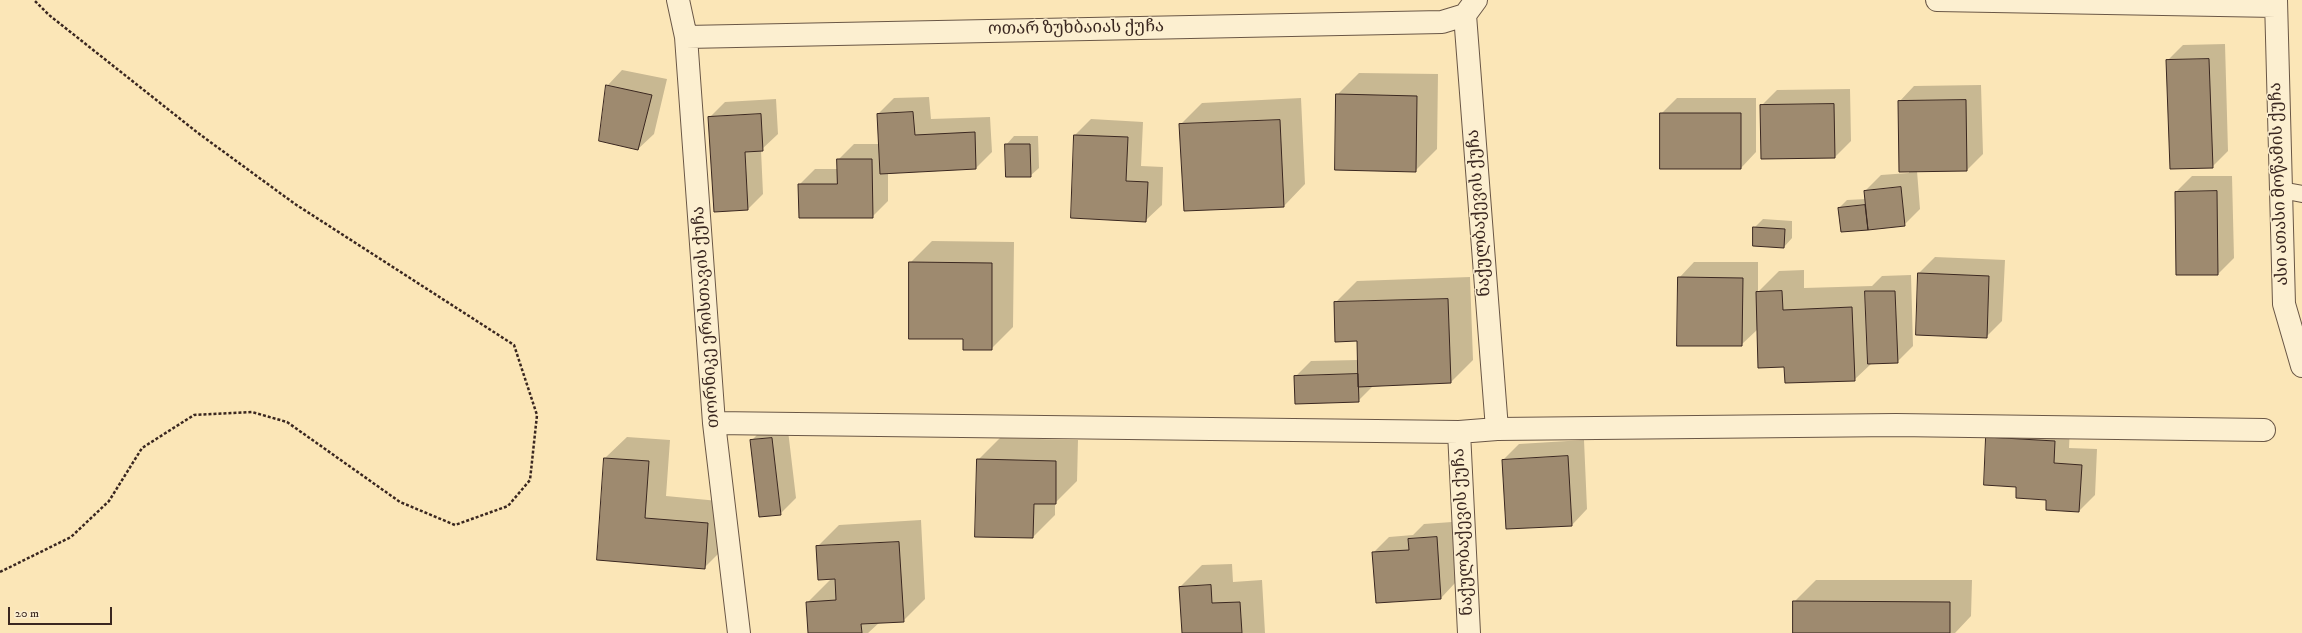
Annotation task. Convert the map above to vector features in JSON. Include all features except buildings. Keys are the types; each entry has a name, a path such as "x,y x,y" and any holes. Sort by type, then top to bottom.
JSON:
{"street":[{"name":"თორნიკე ერისთავის ქუჩა","path":"678,0 686,37 714,423 739,633"},
{"path":"1937,0 2276,3"},
{"name":"ასი ათასი მოწამის ქუჩა","path":"2276,3 2292,192 2284,304 2302,366"},
{"name":"ოთარ ზუხბაიას ქუჩა","path":"686,37 1442,22 1471,8"},
{"name":"ნაქულბაქევის ქუჩა","path":"1471,8 1497,429"},
{"path":"714,423 1458,432 1497,429 1896,425 2264,430"},
{"name":"ნაქულბაქევის ქუჩა","path":"1458,432 1469,633"}],"path":[{"path":"0,572 71,537 109,502 142,448 194,415 252,412 287,422 400,502 455,525 508,506 530,480 537,415 514,345 295,204 198,133 49,15 34,0"}]}
